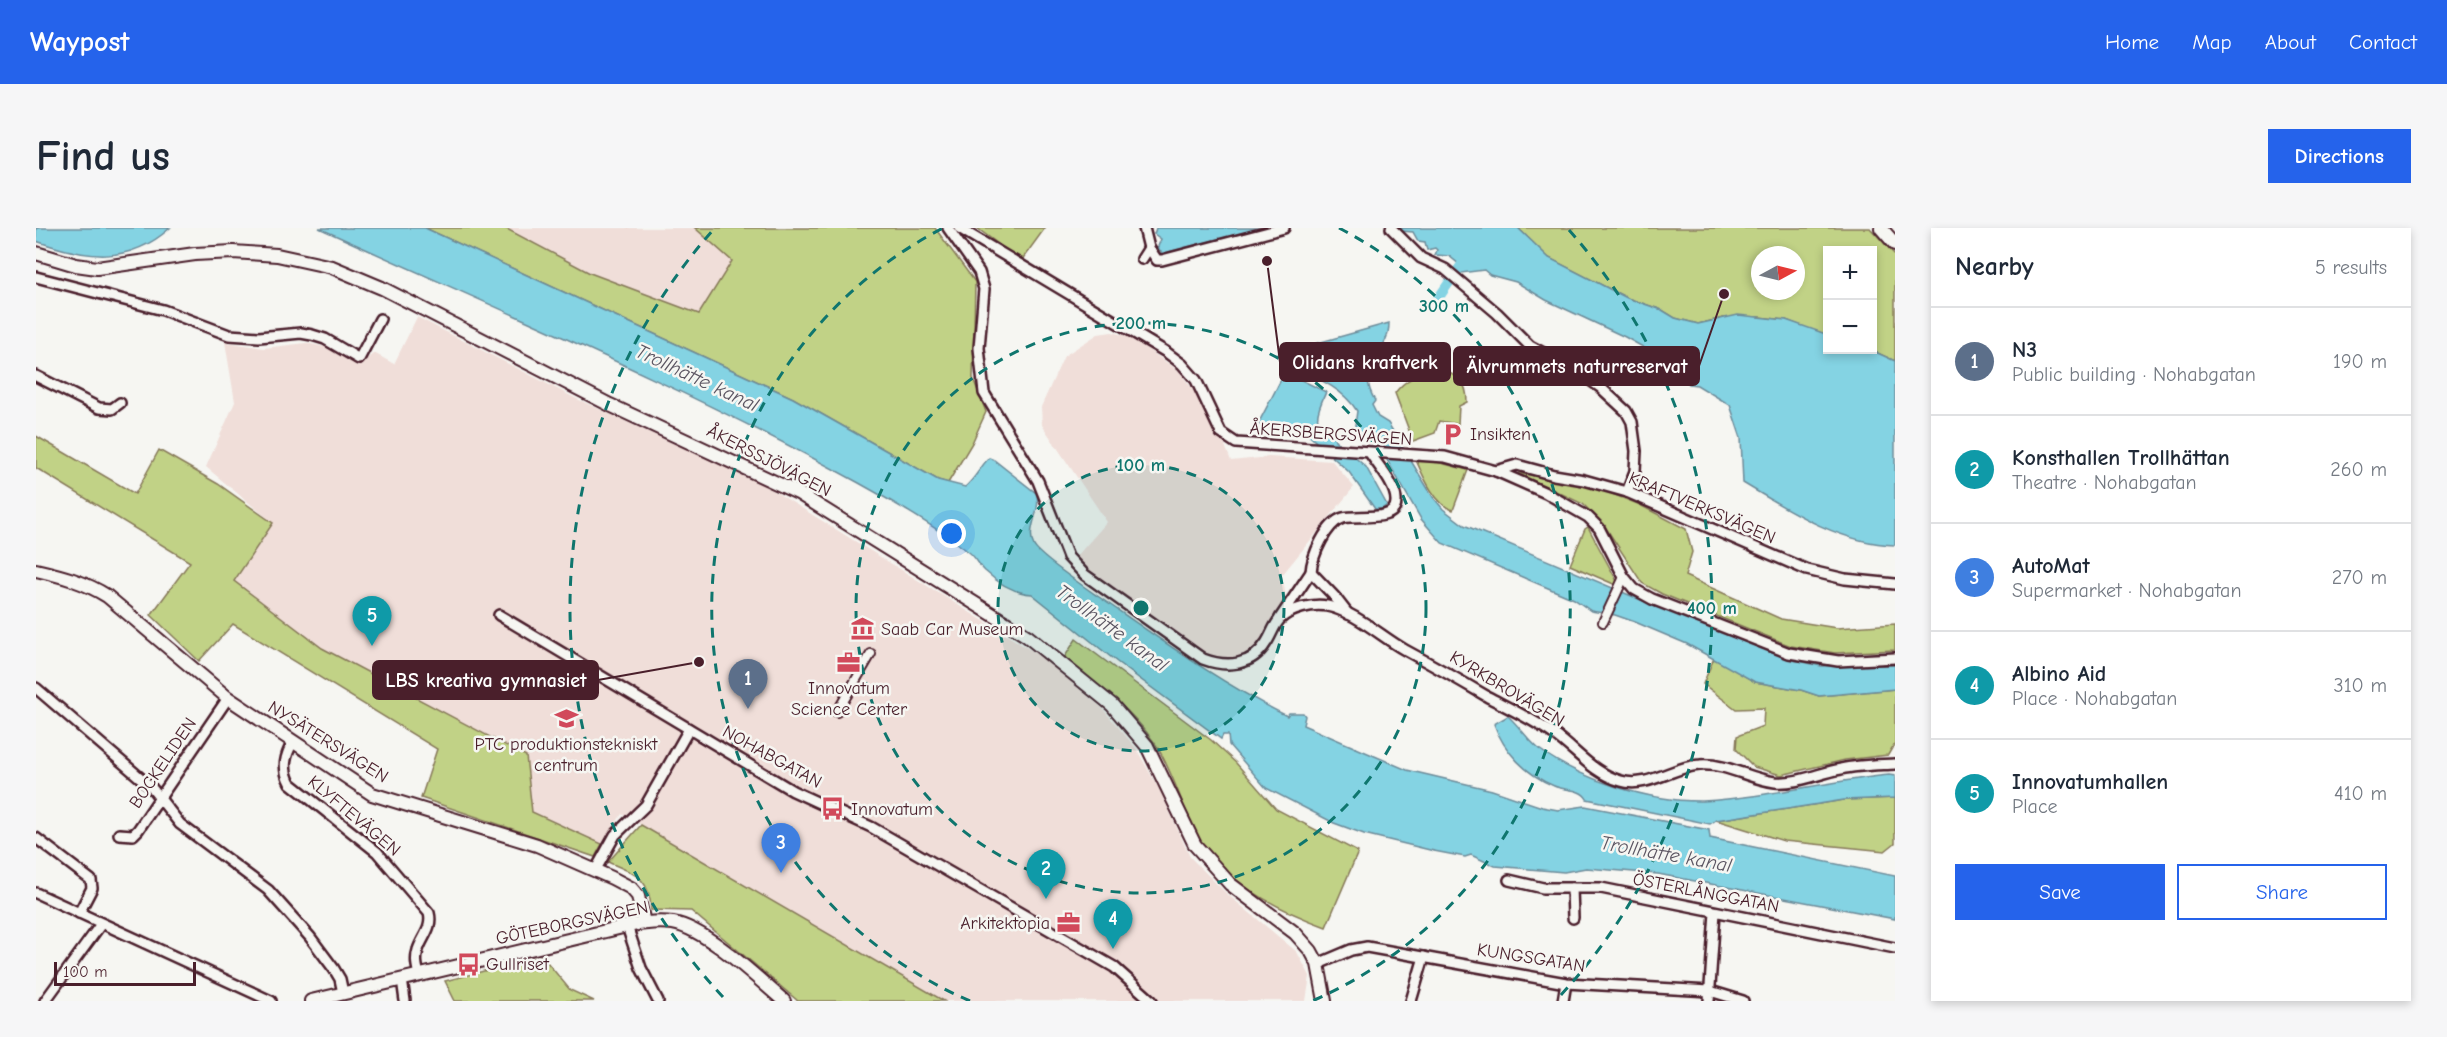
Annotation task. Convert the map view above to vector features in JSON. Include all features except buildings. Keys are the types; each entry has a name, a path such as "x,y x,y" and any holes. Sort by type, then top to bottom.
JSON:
{"street":[{"path":"948,228 979,272 984,289 979,348 984,393 1038,482 1068,557 1085,575 1188,649 1214,663 1236,663 1254,657 1264,646 1311,572 1315,552 1335,522 1353,516 1382,516 1394,510 1396,502 1394,491 1374,454"},
{"name":"ÅKERSBERGSVÄGEN","path":"959,228 1166,352 1182,364 1196,380 1221,433 1236,443 1445,457 1496,471 1546,493 1588,517 1599,528 1624,577 1634,588 1652,599 1789,653 1838,662 1895,658"},
{"path":"1144,228 1149,248 1157,260 1284,228"},
{"path":"1391,228 1421,258 1445,269 1497,313 1530,346 1585,376 1626,411 1632,422 1636,451 1635,471 1627,492"},
{"path":"1881,228 1895,244"},
{"path":"1142,259 1149,248"},
{"name":"ÅKERSSJÖVÄGEN","path":"36,253 76,265 97,267 210,252 256,253 313,262 357,277 610,405 798,493 1004,620 1112,705 1147,746 1195,845 1230,884 1301,940 1311,951 1318,964 1325,1001"},
{"path":"36,277 163,310 230,335 259,337 301,333 312,335 325,339 359,360 380,319"},
{"path":"36,376 99,408 112,409 120,403"},
{"name":"KRAFTVERKSVÄGEN","path":"1496,471 1516,465 1627,492 1807,570 1845,579 1895,584"},
{"name":"NYSÄTERSVÄGEN","path":"36,570 64,576 89,585 107,596 228,698 372,794 537,845 631,888 641,903 645,923"},
{"name":"KYRKBROVÄGEN","path":"1311,572 1335,596 1348,614"},
{"path":"1603,622 1624,577"},
{"name":"KYRKBROVÄGEN","path":"1280,618 1302,608 1316,605 1327,606 1348,614 1406,650 1517,711 1555,735 1600,773 1622,782 1641,782 1688,766 1701,764 1726,767 1774,782 1794,782 1842,768 1895,764"},
{"name":"NOHABGATAN","path":"499,615 793,791 871,826 1114,967 1152,1001"},
{"path":"837,712 871,654"},
{"path":"36,688 151,787 180,824 276,898 334,969 340,979 343,993"},
{"name":"BOCKELIDEN","path":"119,834 133,835 228,698"},
{"path":"595,871 615,836 646,805 689,729"},
{"name":"KLYFTEVÄGEN","path":"293,742 284,766 290,783 377,852 429,913 430,924 416,960 419,975"},
{"path":"36,838 91,880 92,888 79,913"},
{"name":"ÖSTERLÅNGGATAN","path":"1509,880 1533,887 1600,888 1895,948"},
{"path":"1572,888 1573,918"},
{"path":"36,893 271,1001"},
{"path":"1709,996 1715,912"},
{"name":"GÖTEBORGSVÄGEN","path":"311,1001 645,923 675,924 690,929 717,946 784,1001"},
{"path":"45,1001 101,924"},
{"path":"627,926 641,968 658,1001"},
{"name":"KUNGSGATAN","path":"1318,964 1367,946 1566,983 1743,1001"},
{"path":"1411,1001 1424,957"},
{"path":"402,979 405,1001"},
{"path":"1563,1001 1566,983"},
{"name":"ÅKERSSJÖVÄGEN","path":"1316,1001 1321,985"}],"shaded area":[{"path":"505,228 695,228 733,261 700,314 590,273"},
{"path":"417,317 575,398 766,486 1037,654 1102,708 1136,748 1161,793 1190,857 1227,894 1297,952 1310,976 1306,1001 944,1001 622,814 602,844 532,812 526,756 322,648 234,581 273,523 206,467 235,402 225,342 264,348 306,343 330,348 358,366 374,353 394,364"},
{"path":"1112,332 1130,337 1179,371 1194,391 1224,443 1231,461 1269,457 1332,461 1354,487 1282,575 1287,603 1258,648 1248,656 1233,660 1215,660 1204,655 1096,577 1076,557 1107,522 1042,425 1041,407 1064,356 1098,334"}],"green space":[{"path":"425,228 505,228 590,273 699,314 732,261 695,228 935,228 975,282 973,378 986,412 972,443 948,483 938,480 793,398"},
{"path":"977,228 1045,228 1021,261"},
{"path":"1518,228 1870,228 1895,255 1895,361 1877,353 1877,246 1823,246 1823,334 1786,320 1759,317 1723,318 1698,324 1675,318 1662,310 1627,298 1549,258"},
{"path":"1439,369 1460,380 1467,395 1467,402 1459,406 1458,424 1439,421 1435,433 1413,441 1395,393 1414,377"},
{"path":"36,436 135,494 159,450 218,484 273,523 234,581 322,648 526,756 532,812 602,844 595,857 421,798 437,749 233,624 199,661 151,615 190,562 36,468"},
{"path":"1416,460 1433,461 1468,470 1453,510 1435,496"},
{"path":"1518,473 1592,486 1638,504 1686,529 1692,552 1685,576 1781,619 1837,628 1895,624 1895,650 1835,653 1791,646 1662,594 1642,583 1604,525 1583,504"},
{"path":"1588,527 1618,583 1616,585 1570,565 1585,529"},
{"path":"1076,639 1211,740 1236,763 1276,809 1358,852 1326,927 1269,902 1233,878 1218,863 1194,829 1154,742 1123,707 1064,658"},
{"path":"1714,658 1755,682 1801,690 1819,696 1895,689 1895,743 1888,755 1845,760 1781,775 1754,767 1736,749 1737,736 1763,726 1764,708 1736,709 1703,684"},
{"path":"1895,798 1895,843 1885,851 1784,841 1716,820 1844,800"},
{"path":"641,825 944,1001 798,1001 691,911 651,910 648,890 644,883 633,874 608,862"},
{"path":"542,956 570,990 594,1001 455,1001 445,981"}],"water":[{"path":"36,228 170,228 138,248 106,255 72,251 36,241"},
{"name":"Trollhätte kanal","path":"319,228 425,228 793,398 938,480 965,487 989,458 994,460 1036,493 1038,499 1032,539 1038,551 1074,580 1214,675 1287,716 1289,713 1303,713 1305,716 1303,725 1407,770 1492,790 1542,807 1558,810 1585,806 1709,830 1710,838 1895,876 1895,919 1658,874 1586,868 1564,872 1495,866 1471,855 1465,857 1434,851 1364,834 1334,823 1266,788 1229,745 1228,735 1223,735 1221,739 1117,662 1032,594 1019,592 1001,583 985,571 972,555 958,544 887,499 727,414 524,319"},
{"path":"1156,228 1261,228 1169,252 1161,257 1161,251 1157,249 1161,239 1154,234"},
{"path":"1400,228 1518,228 1549,258 1627,298 1662,310 1675,318 1698,324 1738,315 1786,320 1823,333 1823,354 1877,353 1895,361 1895,545 1855,539 1835,532 1797,514 1743,483 1741,438 1730,405 1697,385 1689,384 1666,360 1625,337 1546,300 1516,282 1490,275 1484,270 1461,273 1460,265 1449,256 1435,255 1437,250 1435,248 1427,250 1425,242 1418,241 1413,232 1401,231"},
{"path":"1389,323 1384,344 1370,368 1368,377 1369,388 1375,401 1372,405 1378,417 1388,423 1433,497 1443,509 1464,525 1786,658 1821,666 1895,665 1895,689 1819,696 1801,690 1755,682 1687,644 1615,615 1591,611 1574,599 1442,543 1421,519 1376,441 1366,434 1354,432 1357,411 1350,402 1323,381 1280,361 1278,354"},
{"path":"1285,372 1326,392 1319,411 1318,422 1326,431 1334,434 1335,440 1366,467 1387,505 1382,509 1375,509 1349,472 1303,430 1264,427 1258,424"},
{"path":"1508,716 1539,749 1556,760 1617,787 1661,798 1703,801 1749,797 1889,775 1895,776 1895,798 1844,800 1716,820 1710,824 1587,799 1581,793 1558,788 1535,776 1510,753 1494,724"}],"waterway":[{"path":"1437,300 1469,254"}],"place":[{"name":"Olidans kraftverk","path":"1267,261"},
{"name":"Älvrummets naturreservat","path":"1724,294"},
{"name":"Insikten","path":"1452,434"},
{"name":"Saab Car Museum","path":"863,629"},
{"name":"Innovatumhallen","path":"372,646"},
{"name":"LBS kreativa gymnasiet","path":"699,662"},
{"name":"Innovatum Science Center","path":"849,662"},
{"name":"N3","path":"748,709"},
{"name":"PTC produktionstekniskt centrum","path":"566,718"},
{"name":"Innovatum","path":"833,809"},
{"name":"AutoMat","path":"781,873"},
{"name":"Konsthallen Trollhättan","path":"1046,899"},
{"name":"Arkitektopia","path":"1068,923"},
{"name":"Albino Aid","path":"1113,949"},
{"name":"Gullriset","path":"468,964"}]}
